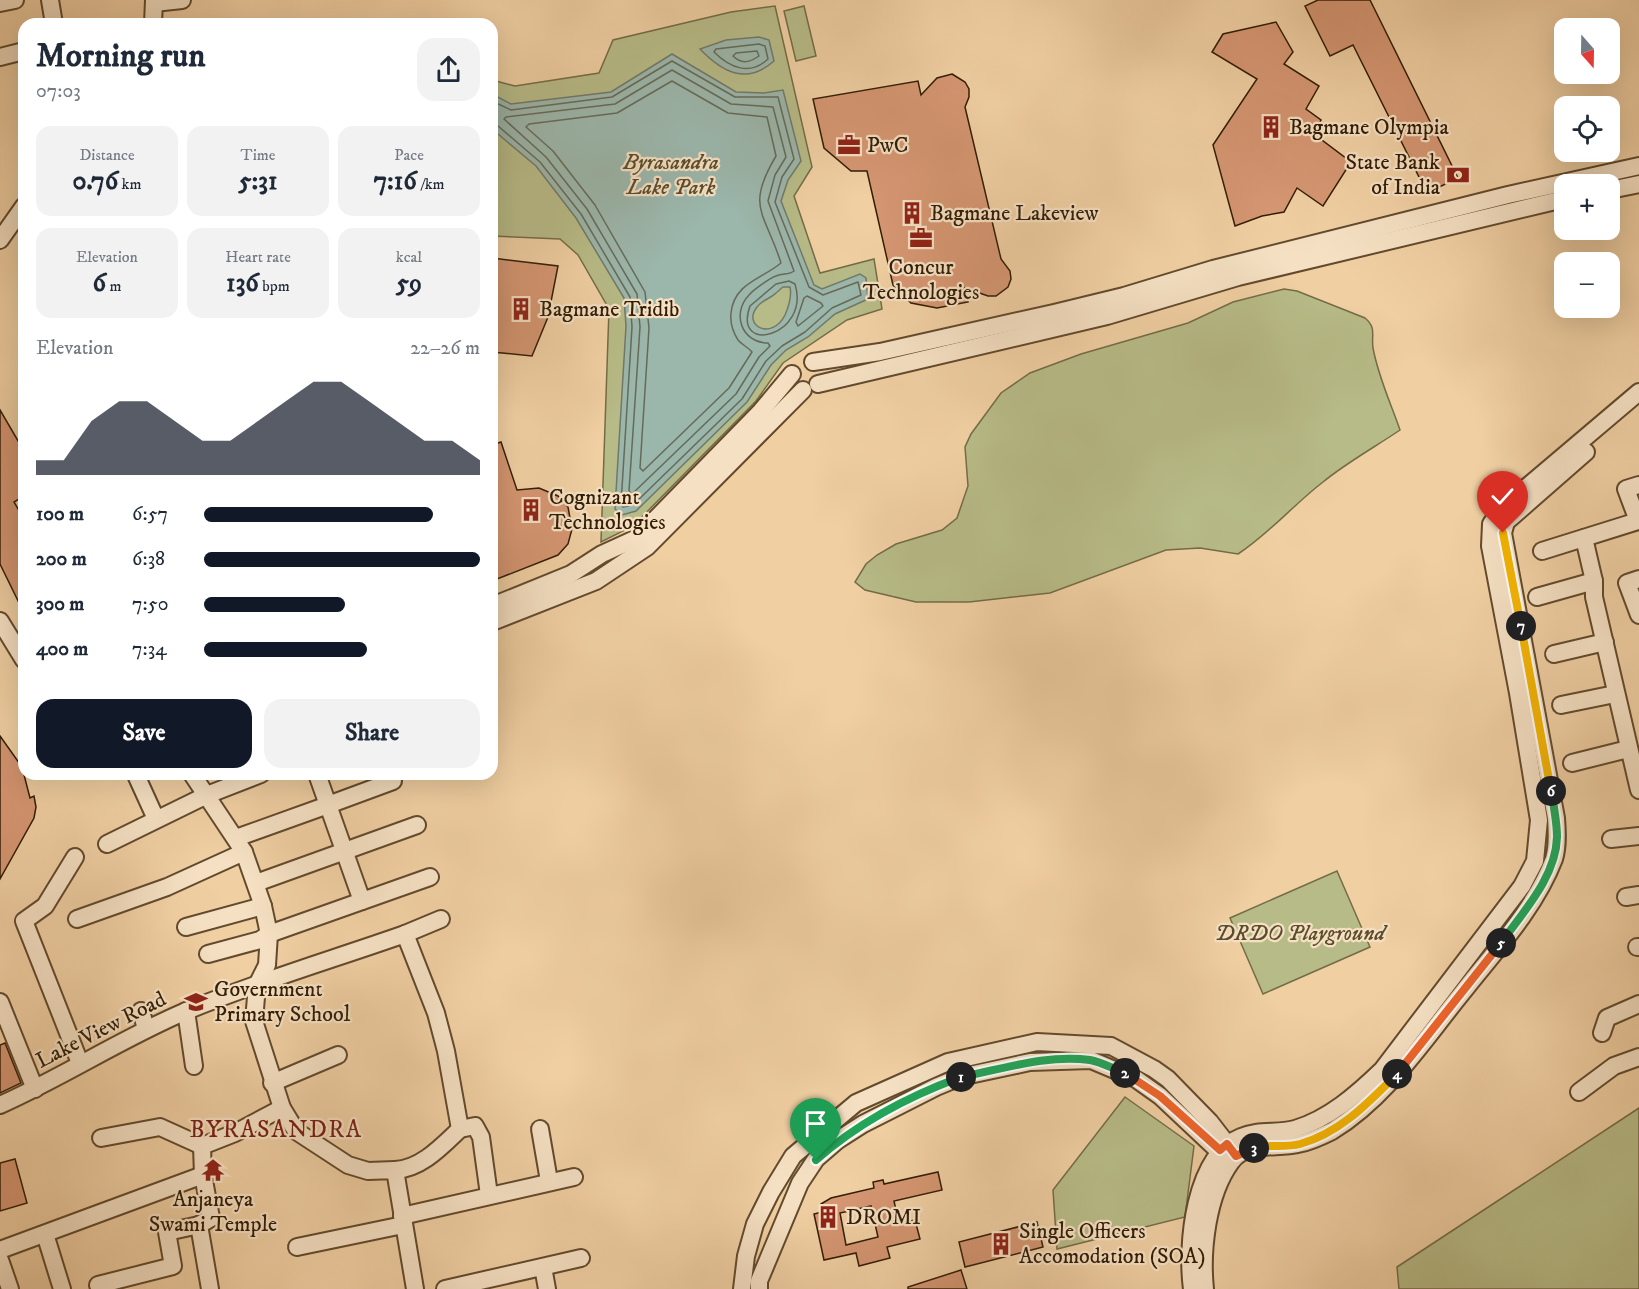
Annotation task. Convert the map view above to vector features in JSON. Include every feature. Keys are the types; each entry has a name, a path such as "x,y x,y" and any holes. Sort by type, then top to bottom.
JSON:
{"street":[{"path":"0,3 15,0"},
{"path":"50,0 53,18"},
{"path":"153,18 154,1 182,0"},
{"path":"0,57 18,52"},
{"path":"498,604 571,574 602,554 637,538 761,411 792,374 799,362 880,352 1124,296 1224,266 1508,195 1639,166"},
{"path":"1620,188 1639,184"},
{"path":"792,374 796,386 811,387 1107,316 1238,276 1554,201"},
{"path":"1,235 18,214"},
{"path":"498,620 596,581 647,547 811,387 821,374 813,362"},
{"path":"1192,1289 1189,1256 1191,1229 1212,1162 1228,1154 1262,1146 1283,1147 1301,1144 1331,1131 1362,1108 1398,1072 1501,944 1536,894 1554,857 1557,839 1556,818 1503,533 1506,522 1533,489 1639,392"},
{"path":"1533,489 1639,406"},
{"path":"1542,551 1638,523 1626,489 1639,485"},
{"path":"1584,538 1615,694 1639,790"},
{"path":"1639,579 1627,583 1639,615"},
{"path":"1537,597 1594,581"},
{"path":"0,621 18,650"},
{"path":"1554,654 1605,642"},
{"path":"1561,705 1615,694"},
{"path":"1572,763 1628,749"},
{"path":"138,780 156,819"},
{"path":"196,780 240,845 263,906 268,934 267,965 257,985 254,1021 272,1083 282,1108 296,1131 348,1165 368,1171 404,1170 425,1160 460,1130 475,1126 481,1137 489,1195"},
{"path":"107,844 207,795 246,780"},
{"path":"318,780 362,901"},
{"path":"77,919 167,887 240,845 327,805 393,781"},
{"path":"256,883 417,825"},
{"path":"1611,839 1639,836"},
{"path":"75,857 45,906 24,921 80,1064"},
{"path":"208,954 260,940 268,934 430,877"},
{"path":"186,927 263,906"},
{"name":"Lake View Road","path":"0,1105 35,1089 146,1029 186,1011 405,934 441,919"},
{"path":"405,934 436,1013 446,1052 460,1130"},
{"path":"0,1002 6,1036 35,1089"},
{"path":"1602,1033 1607,1018 1639,1004"},
{"path":"141,1011 146,1029"},
{"path":"186,1011 194,1066"},
{"path":"742,1289 746,1256 755,1224 793,1156 856,1103 948,1062 1037,1042 1111,1046 1168,1079 1210,1122 1228,1154 1206,1228 1203,1263 1204,1289"},
{"path":"272,1083 338,1055"},
{"path":"1579,1092 1614,1066 1639,1057"},
{"path":"759,1289 759,1281 800,1183 816,1160 838,1140 863,1124 960,1077 1030,1062 1091,1060 1136,1079 1160,1096 1228,1154"},
{"path":"101,1138 160,1127 202,1146 235,1133 282,1108"},
{"path":"540,1129 549,1181"},
{"path":"98,1285 173,1266 167,1232 199,1225 211,1218 203,1176 202,1146"},
{"path":"395,1170 415,1289"},
{"path":"0,1250 203,1176"},
{"path":"297,1247 403,1221 489,1195 574,1177"},
{"path":"199,1225 210,1289"},
{"path":"45,1234 62,1289"},
{"path":"445,1289 485,1285 581,1258"},
{"path":"0,1260 10,1289"},
{"path":"543,1267 547,1289"}],"green space":[{"name":"Byrasandra Lake Park","path":"775,6 812,167 794,196 820,273 874,259 882,309 847,320 783,363 756,401 633,526 601,542 609,309 578,255 560,239 498,236 498,82 515,86 599,73 613,40 731,12"},
{"path":"804,6 816,56 796,61 784,11"},
{"path":"1284,289 1297,291 1365,318 1369,322 1372,328 1373,348 1378,369 1400,430 1332,475 1260,538 1238,554 1200,548 1166,550 1050,593 969,602 916,602 865,590 855,582 866,564 877,555 896,544 942,530 957,518 968,486 965,447 971,434 1001,393 1030,373 1081,354 1188,323 1233,302"},
{"name":"DRDO Playground","path":"1337,871 1370,947 1263,994 1230,918"},
{"path":"1125,1097 1194,1146 1185,1217 1057,1249 1053,1190"},
{"path":"1639,1108 1639,1289 1399,1289 1397,1267"}],"water":[{"path":"759,37 769,40 774,61 754,73 745,74 726,70 700,49 726,40"},
{"name":"Byrasandra Lake Park","path":"672,54 736,92 764,93 783,90 801,161 788,180 781,201 814,285 822,289 860,274 866,278 868,299 835,314 808,337 786,350 771,365 747,402 636,511 622,515 615,509 626,326 624,298 576,218 536,166 498,134 498,97 511,104 611,92","holes":["783,287 790,287 791,294 785,315 779,323 766,329 756,325 753,314 759,305"]}],"building":[{"path":"1318,0 1370,0 1458,178 1427,193 1353,45 1330,56 1305,6"},
{"name":"Bagmane Olympia","path":"1276,22 1293,52 1284,64 1319,86 1306,109 1321,120 1314,134 1351,162 1323,206 1297,188 1284,212 1262,216 1235,226 1213,145 1257,79 1212,52 1223,34"},
{"name":"Bagmane Lakeview","path":"952,74 965,82 969,89 965,107 1001,259 1010,271 1011,279 1008,287 996,296 988,296 965,288 968,302 937,308 911,303 893,285 867,171 851,171 824,148 813,99 918,81 921,95 937,78"},
{"name":"Bagmane Tridib","path":"498,259 558,266 548,317 532,356 498,353"},
{"path":"0,410 18,441 18,500 14,502 18,509 18,601 0,564"},
{"name":"Cognizant Technologies","path":"501,442 517,490 539,488 558,496 568,507 572,529 568,544 558,555 498,579 498,443"},
{"path":"0,736 18,761 18,780 25,780 30,798 34,796 36,807 34,818 0,879"},
{"path":"5,1043 21,1083 0,1093 0,1045"},
{"path":"15,1159 27,1203 0,1211 0,1163"},
{"name":"DROMI","path":"938,1172 942,1190 894,1201 899,1224 915,1220 920,1239 887,1247 890,1258 859,1266 856,1253 824,1260 814,1214 822,1212 821,1204 831,1198 874,1188 873,1182 883,1180 884,1184","holes":["871,1206 878,1237 846,1245 840,1213"]},
{"name":"Single Officers Accomodation (SOA)","path":"1037,1222 1043,1247 965,1267 959,1242"},
{"path":"961,1270 967,1289 908,1289 908,1287"}],"place":[{"name":"Bagmane Olympia","path":"1271,127"},
{"name":"PwC","path":"849,145"},
{"name":"State Bank of India","path":"1458,175"},
{"name":"Bagmane Lakeview","path":"912,213"},
{"name":"Concur Technologies","path":"921,238"},
{"name":"Bagmane Tridib","path":"521,309"},
{"name":"Cognizant Technologies","path":"531,510"},
{"name":"Government Primary School","path":"196,1002"},
{"name":"Anjaneya Swami Temple","path":"213,1170"},
{"name":"DROMI","path":"828,1217"},
{"name":"Single Officers Accomodation (SOA)","path":"1001,1244"}],"district":[{"name":"BYRASANDRA","path":"276,1130"}],"route":[{"path":"816,1160 838,1140 863,1124 936,1087 960,1077 1030,1062 1091,1060 1127,1074 1160,1096 1220,1150 1227,1144 1236,1156 1262,1146 1283,1147 1301,1144 1331,1131 1362,1108 1398,1072 1427,1038 1501,944 1536,894 1554,857 1557,839 1556,818 1503,533"}]}
